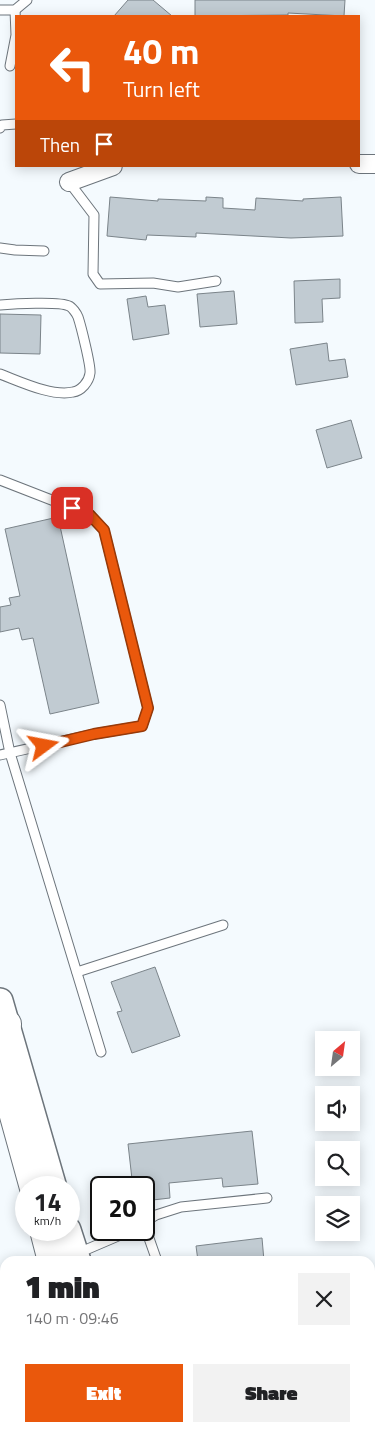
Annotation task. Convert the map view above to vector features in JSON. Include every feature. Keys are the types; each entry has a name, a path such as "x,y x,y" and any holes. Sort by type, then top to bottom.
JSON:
{"highway":[{"path":"4,1013 3,1076 31,1176"},
{"path":"53,1241 66,1256"}],"main road":[{"path":"4,1013 51,1176"},
{"path":"68,1241 69,1256"}],"street":[{"path":"360,164 375,164"},
{"path":"69,182 110,167"}],"lane":[{"path":"0,10 15,10 27,0"},
{"path":"15,10 15,15"},
{"path":"10,66 15,40"},
{"path":"0,128 2,124 15,124"},
{"path":"69,182 94,214 93,274 100,284 153,283 178,287 216,281"},
{"path":"0,248 44,250"},
{"path":"0,305 56,304 69,306 77,315 90,374 84,386 74,392 60,393 33,387 0,374"},
{"path":"0,480 90,515 104,530 148,708 142,726 94,734 0,756"},
{"path":"0,705 10,753 101,1052"},
{"path":"77,972 223,925"},
{"path":"155,1215 181,1207 267,1198"},
{"path":"76,1256 108,1241"},
{"path":"150,1241 155,1256"}],"building":[{"path":"128,0 153,0 171,15 115,15"},
{"path":"195,0 345,0 344,15 288,13 288,15 195,15"},
{"path":"110,197 158,201 158,199 206,201 206,197 223,198 223,208 255,210 256,198 303,201 303,199 341,197 343,236 291,238 196,233 196,237 147,235 146,240 107,236"},
{"path":"340,279 340,298 322,299 323,322 295,323 294,281"},
{"path":"234,291 237,324 200,327 197,294"},
{"path":"146,296 148,307 165,305 169,334 133,340 127,299"},
{"path":"0,314 41,315 40,354 0,353"},
{"path":"327,343 329,361 345,359 348,377 296,385 290,349"},
{"path":"351,420 362,458 327,468 316,430"},
{"path":"58,517 99,703 50,714 33,638 22,640 19,628 0,632 0,607 11,605 9,598 20,596 5,529"},
{"path":"155,967 180,1036 132,1053 117,1012 122,1011 111,982"},
{"path":"252,1131 258,1184 223,1187 222,1178 169,1183 170,1198 155,1200 155,1176 132,1176 128,1144"},
{"path":"262,1238 264,1256 197,1256 196,1246"}],"route":[{"path":"44,746 94,734 142,726 148,708 104,530 90,515 72,508"}]}
